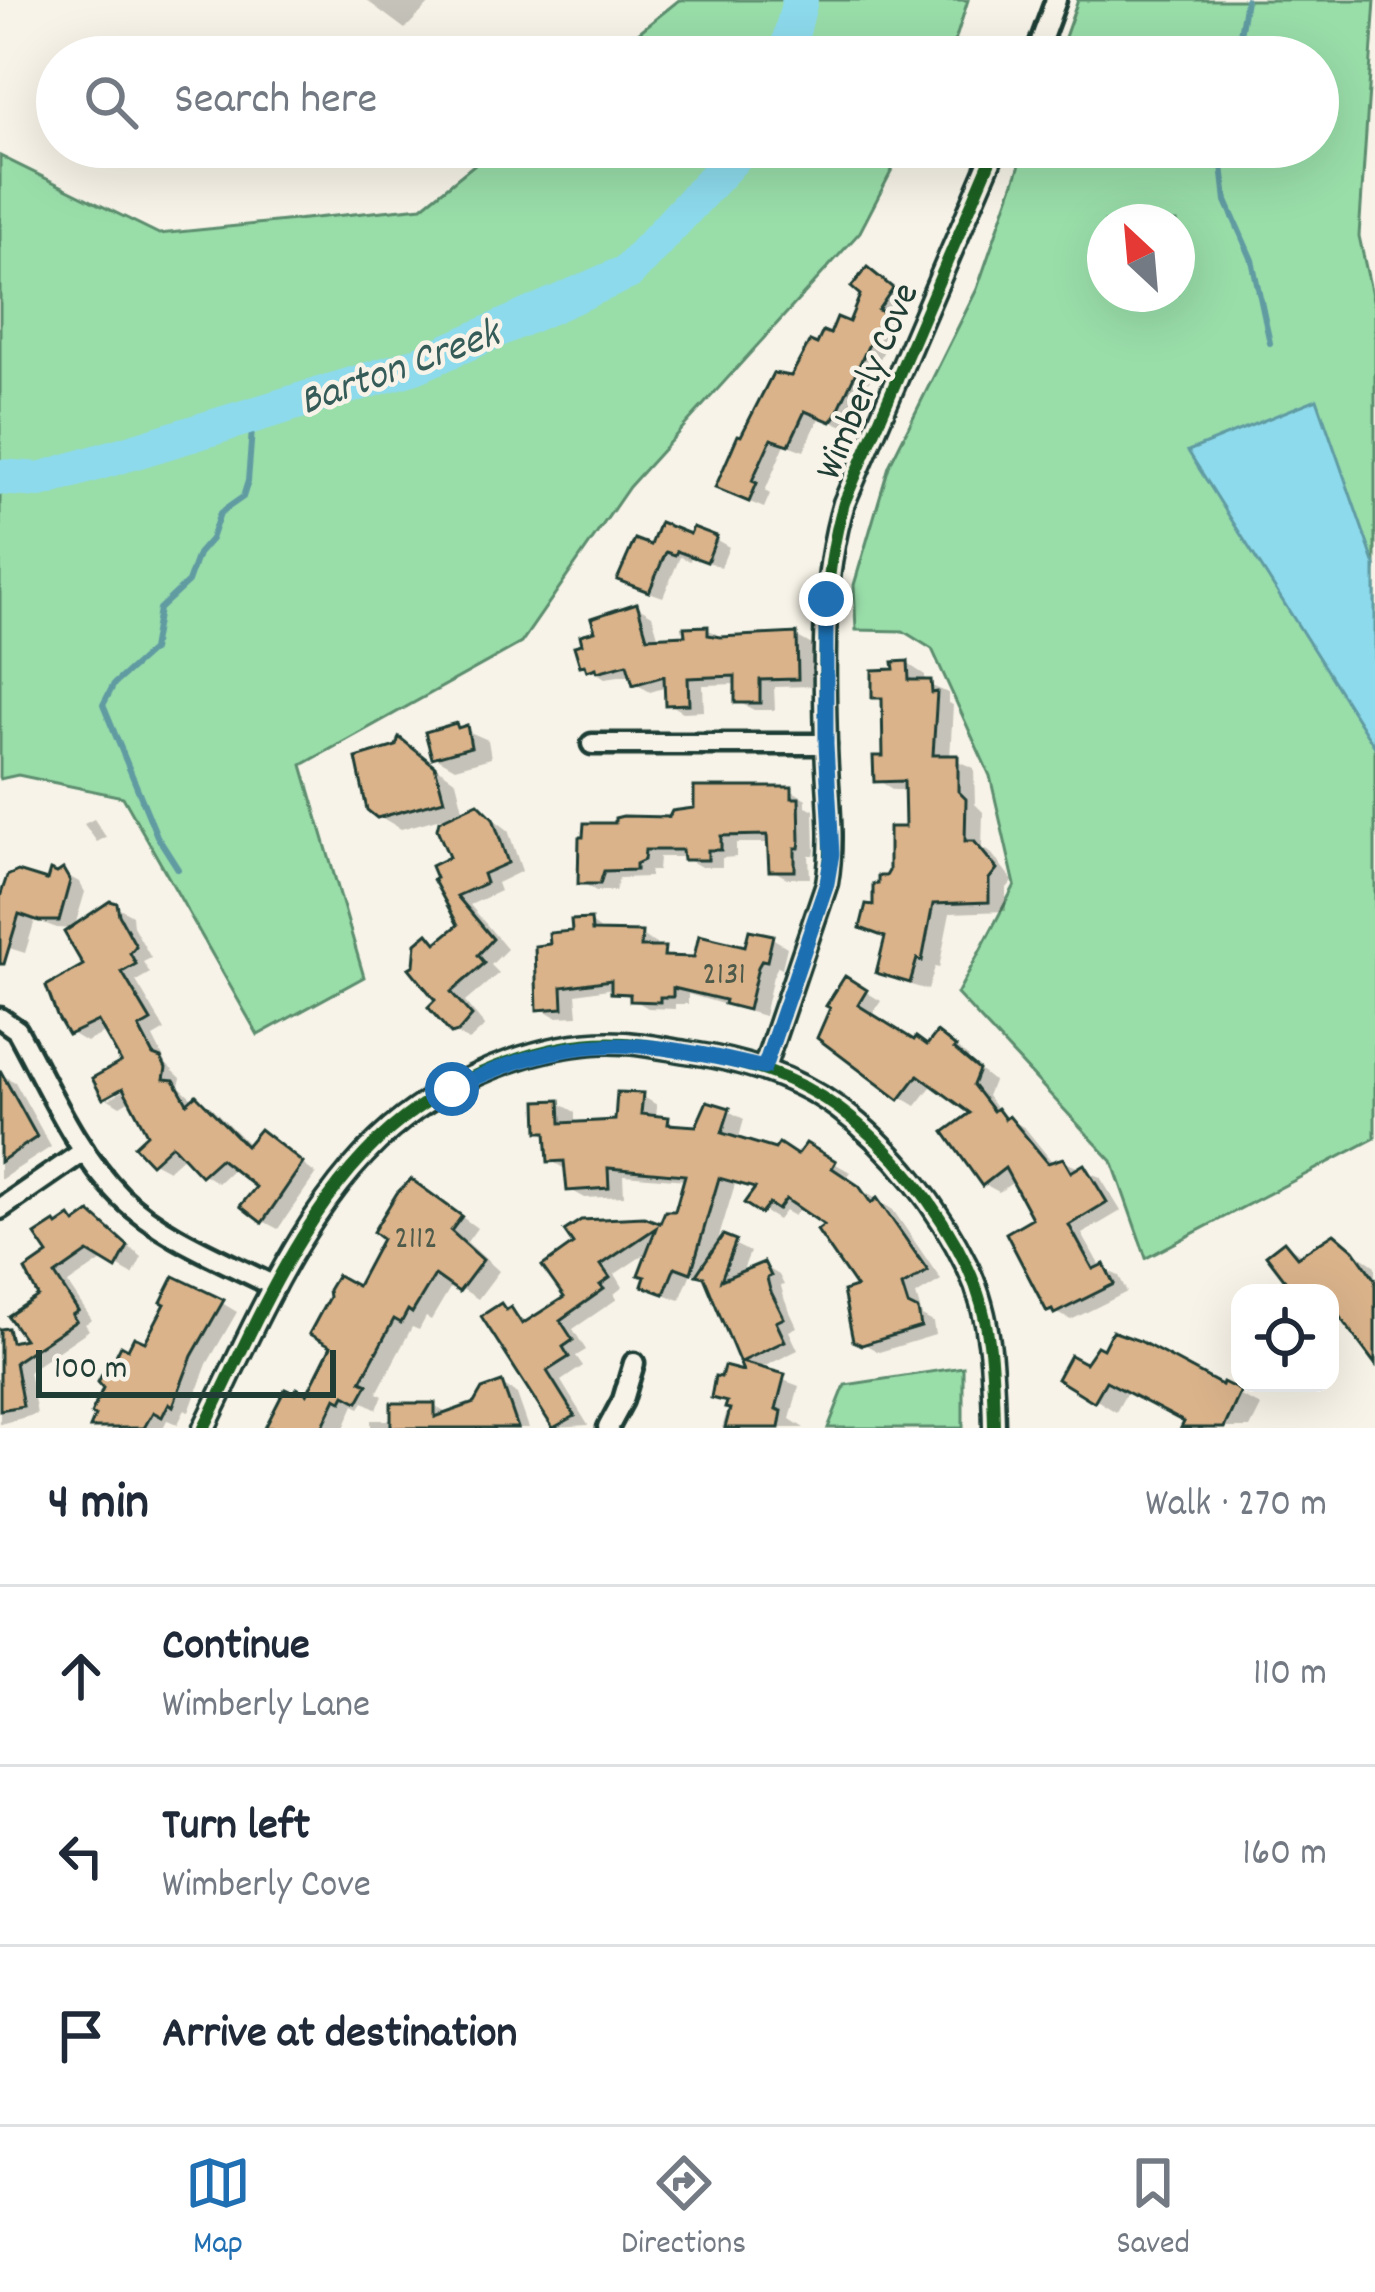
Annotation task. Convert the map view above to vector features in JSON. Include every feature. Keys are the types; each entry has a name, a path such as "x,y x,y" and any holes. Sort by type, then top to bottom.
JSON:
{"street":[{"path":"1043,36 1056,0"},
{"name":"Wimberly Cove","path":"764,1068 827,883 832,854 826,599 834,538 844,502 987,168"},
{"path":"592,744 826,744"},
{"path":"0,1018 17,1030 84,1151 122,1198 170,1233 274,1286"},
{"path":"204,1428 274,1286 352,1166 404,1117 497,1066 563,1048 621,1042 764,1068 836,1106 889,1152 932,1204 969,1270 993,1355 994,1428"},
{"path":"0,1209 84,1151"},
{"path":"608,1428 634,1363"}],"green space":[{"path":"679,0 968,0 957,36 634,36"},
{"path":"1078,0 1375,0 1359,236 1375,309 1375,1138 1146,1258 1112,1161 957,994 1015,885 990,776 932,649 903,631 856,630 854,585 889,466 977,289 1019,168 1339,168 1339,36 1065,36"},
{"path":"0,156 159,234 422,207 470,168 893,168 860,232 629,487 521,643 302,765 364,977 258,1035 123,797 18,775 0,779"},
{"path":"963,1367 963,1428 828,1428 845,1385"}],"water":[{"path":"1317,399 1375,565 1375,747 1188,451"}],"building":[{"path":"867,267 893,288 878,310 884,312 835,417 831,422 805,411 789,445 771,439 752,481 757,483 749,502 715,488 773,373 791,376 810,341 817,344 823,331 830,334 837,317 849,322 860,295 851,287"},
{"path":"660,522 690,534 693,527 717,536 707,562 666,552 649,592 617,580 635,539 651,545"},
{"path":"637,603 647,637 685,635 684,627 708,626 708,635 720,637 797,633 798,679 760,680 760,703 735,703 735,676 688,678 689,704 665,705 664,676 633,685 627,664 597,672 580,666 574,646 582,644 580,635 595,631 591,618"},
{"path":"908,661 909,680 931,680 932,693 937,692 933,755 958,755 958,791 966,799 965,841 974,841 997,869 989,879 989,902 933,904 922,961 917,959 910,983 876,973 885,937 860,928 866,904 873,905 873,884 889,871 889,827 905,827 904,781 874,782 873,756 883,756 882,698 872,698 872,670 894,669 893,662"},
{"path":"456,723 458,728 467,725 471,747 432,758 425,732"},
{"path":"399,737 435,766 444,800 377,818 367,810 356,758 396,746"},
{"path":"694,787 792,787 792,798 799,798 795,871 769,871 767,835 721,836 721,850 708,850 708,860 683,860 682,850 645,850 636,870 604,871 600,884 578,884 579,837 583,837 584,823 615,823 615,818 623,816 669,817 672,811 694,808"},
{"path":"478,803 493,818 508,863 483,874 486,883 457,896 493,939 478,955 485,963 451,992 472,1016 451,1034 428,1007 435,1000 409,968 414,965 416,943 428,933 436,943 458,925 433,879 431,866 449,857 437,829 439,821"},
{"path":"63,869 70,881 59,921 19,914 4,964 0,964 0,897 7,876 18,871 47,880 50,870"},
{"path":"110,901 117,903 136,946 130,953 136,964 122,972 151,1021 139,1028 166,1068 164,1079 174,1080 187,1103 196,1095 246,1146 260,1129 303,1163 262,1223 240,1206 256,1187 220,1159 201,1176 172,1145 151,1164 134,1146 147,1134 123,1088 103,1099 92,1078 121,1062 98,1021 68,1035 57,1016 46,986 83,965 64,932"},
{"path":"591,919 592,931 642,932 641,947 665,947 664,956 694,957 699,935 745,946 749,930 773,935 767,961 762,960 758,967 748,1010 673,988 673,997 660,997 660,1002 630,1001 630,994 611,993 611,980 562,987 563,1008 537,1010 535,946 550,944 549,933 572,931 571,920"},
{"path":"845,976 867,990 858,1005 914,1040 927,1045 937,1032 956,1047 979,1070 973,1085 993,1111 997,1108 1005,1119 1009,1116 1048,1163 1063,1158 1071,1172 1084,1164 1107,1202 1069,1225 1093,1269 1104,1264 1114,1284 1054,1314 1047,1312 1006,1233 1032,1218 1005,1168 982,1186 944,1132 970,1113 918,1075 899,1100 817,1038 830,1008 826,1006"},
{"path":"0,1070 37,1137 0,1162"},
{"path":"617,1092 643,1093 641,1114 669,1117 668,1124 696,1126 707,1101 730,1108 722,1133 775,1149 779,1143 797,1155 806,1143 836,1161 832,1168 859,1186 871,1203 877,1198 928,1271 902,1286 908,1305 918,1310 921,1327 862,1345 853,1341 843,1291 856,1287 817,1230 824,1225 786,1199 778,1210 769,1204 761,1214 744,1203 755,1188 719,1178 691,1273 675,1267 664,1294 642,1286 645,1277 638,1275 656,1228 601,1265 610,1278 600,1285 604,1289 560,1320 573,1340 563,1347 569,1357 547,1371 575,1416 553,1428 481,1316 501,1303 506,1310 511,1307 522,1324 564,1297 542,1266 573,1244 564,1231 581,1220 644,1217 660,1223 665,1211 675,1211 685,1175 608,1168 609,1188 567,1191 564,1161 548,1162 546,1132 538,1132 537,1101 560,1100 561,1123 615,1120"},
{"path":"411,1179 462,1216 451,1231 483,1260 459,1292 435,1275 412,1313 408,1310 401,1323 394,1319 361,1381 368,1384 358,1402 345,1395 342,1401 336,1398 322,1428 265,1428 285,1389 294,1393 297,1388 307,1394 331,1346 309,1334 329,1297 328,1290 337,1275 357,1286 382,1239 373,1232"},
{"path":"90,1212 128,1246 116,1269 88,1252 55,1275 78,1311 72,1315 76,1321 15,1362 23,1406 0,1410 0,1329 8,1328 11,1342 24,1339 8,1316 38,1296 25,1270 48,1254 35,1235 70,1216 75,1223"},
{"path":"1334,1233 1354,1250 1375,1280 1375,1364 1339,1316 1339,1284 1288,1284 1266,1255 1284,1241 1297,1257"},
{"path":"723,1235 736,1240 721,1280 764,1262 771,1276 767,1278 770,1290 784,1318 776,1322 785,1341 741,1362 785,1374 776,1409 782,1411 779,1428 725,1428 727,1402 711,1398 715,1376 721,1377 724,1366 743,1371 704,1277 696,1275"},
{"path":"174,1276 224,1300 192,1356 173,1406 169,1403 162,1417 153,1412 144,1428 90,1428 103,1388 98,1382 106,1367 110,1368 121,1345 128,1349 134,1337 145,1342"},
{"path":"1112,1331 1231,1386 1231,1392 1241,1392 1224,1428 1181,1428 1184,1422 1106,1381 1094,1402 1057,1379 1070,1355 1085,1363 1097,1346 1103,1349"},
{"path":"502,1382 518,1428 391,1428 391,1403 435,1403 435,1417 474,1403 482,1389"}],"waterway":[{"name":"Barton Creek","path":"791,36 800,0"},
{"path":"1240,36 1246,0"},
{"name":"Barton Creek","path":"0,477 40,480 415,366 628,272 724,168"},
{"path":"1222,168 1226,201 1252,260 1270,343"},
{"path":"178,869 157,836 103,705 114,684 152,650 159,609 188,582 220,513 243,497 253,417"}],"cycle path":[{"path":"764,1068 827,883 825,652 831,562 844,503 987,168"},
{"path":"204,1428 288,1261 340,1182 370,1148 427,1102 479,1074 537,1053 596,1043 655,1047 765,1071 821,1096 878,1142 928,1201 976,1287 990,1346 994,1428"}],"route":[{"path":"452,1089 497,1066 563,1048 621,1042 764,1068 827,883 832,854 826,599"}]}
